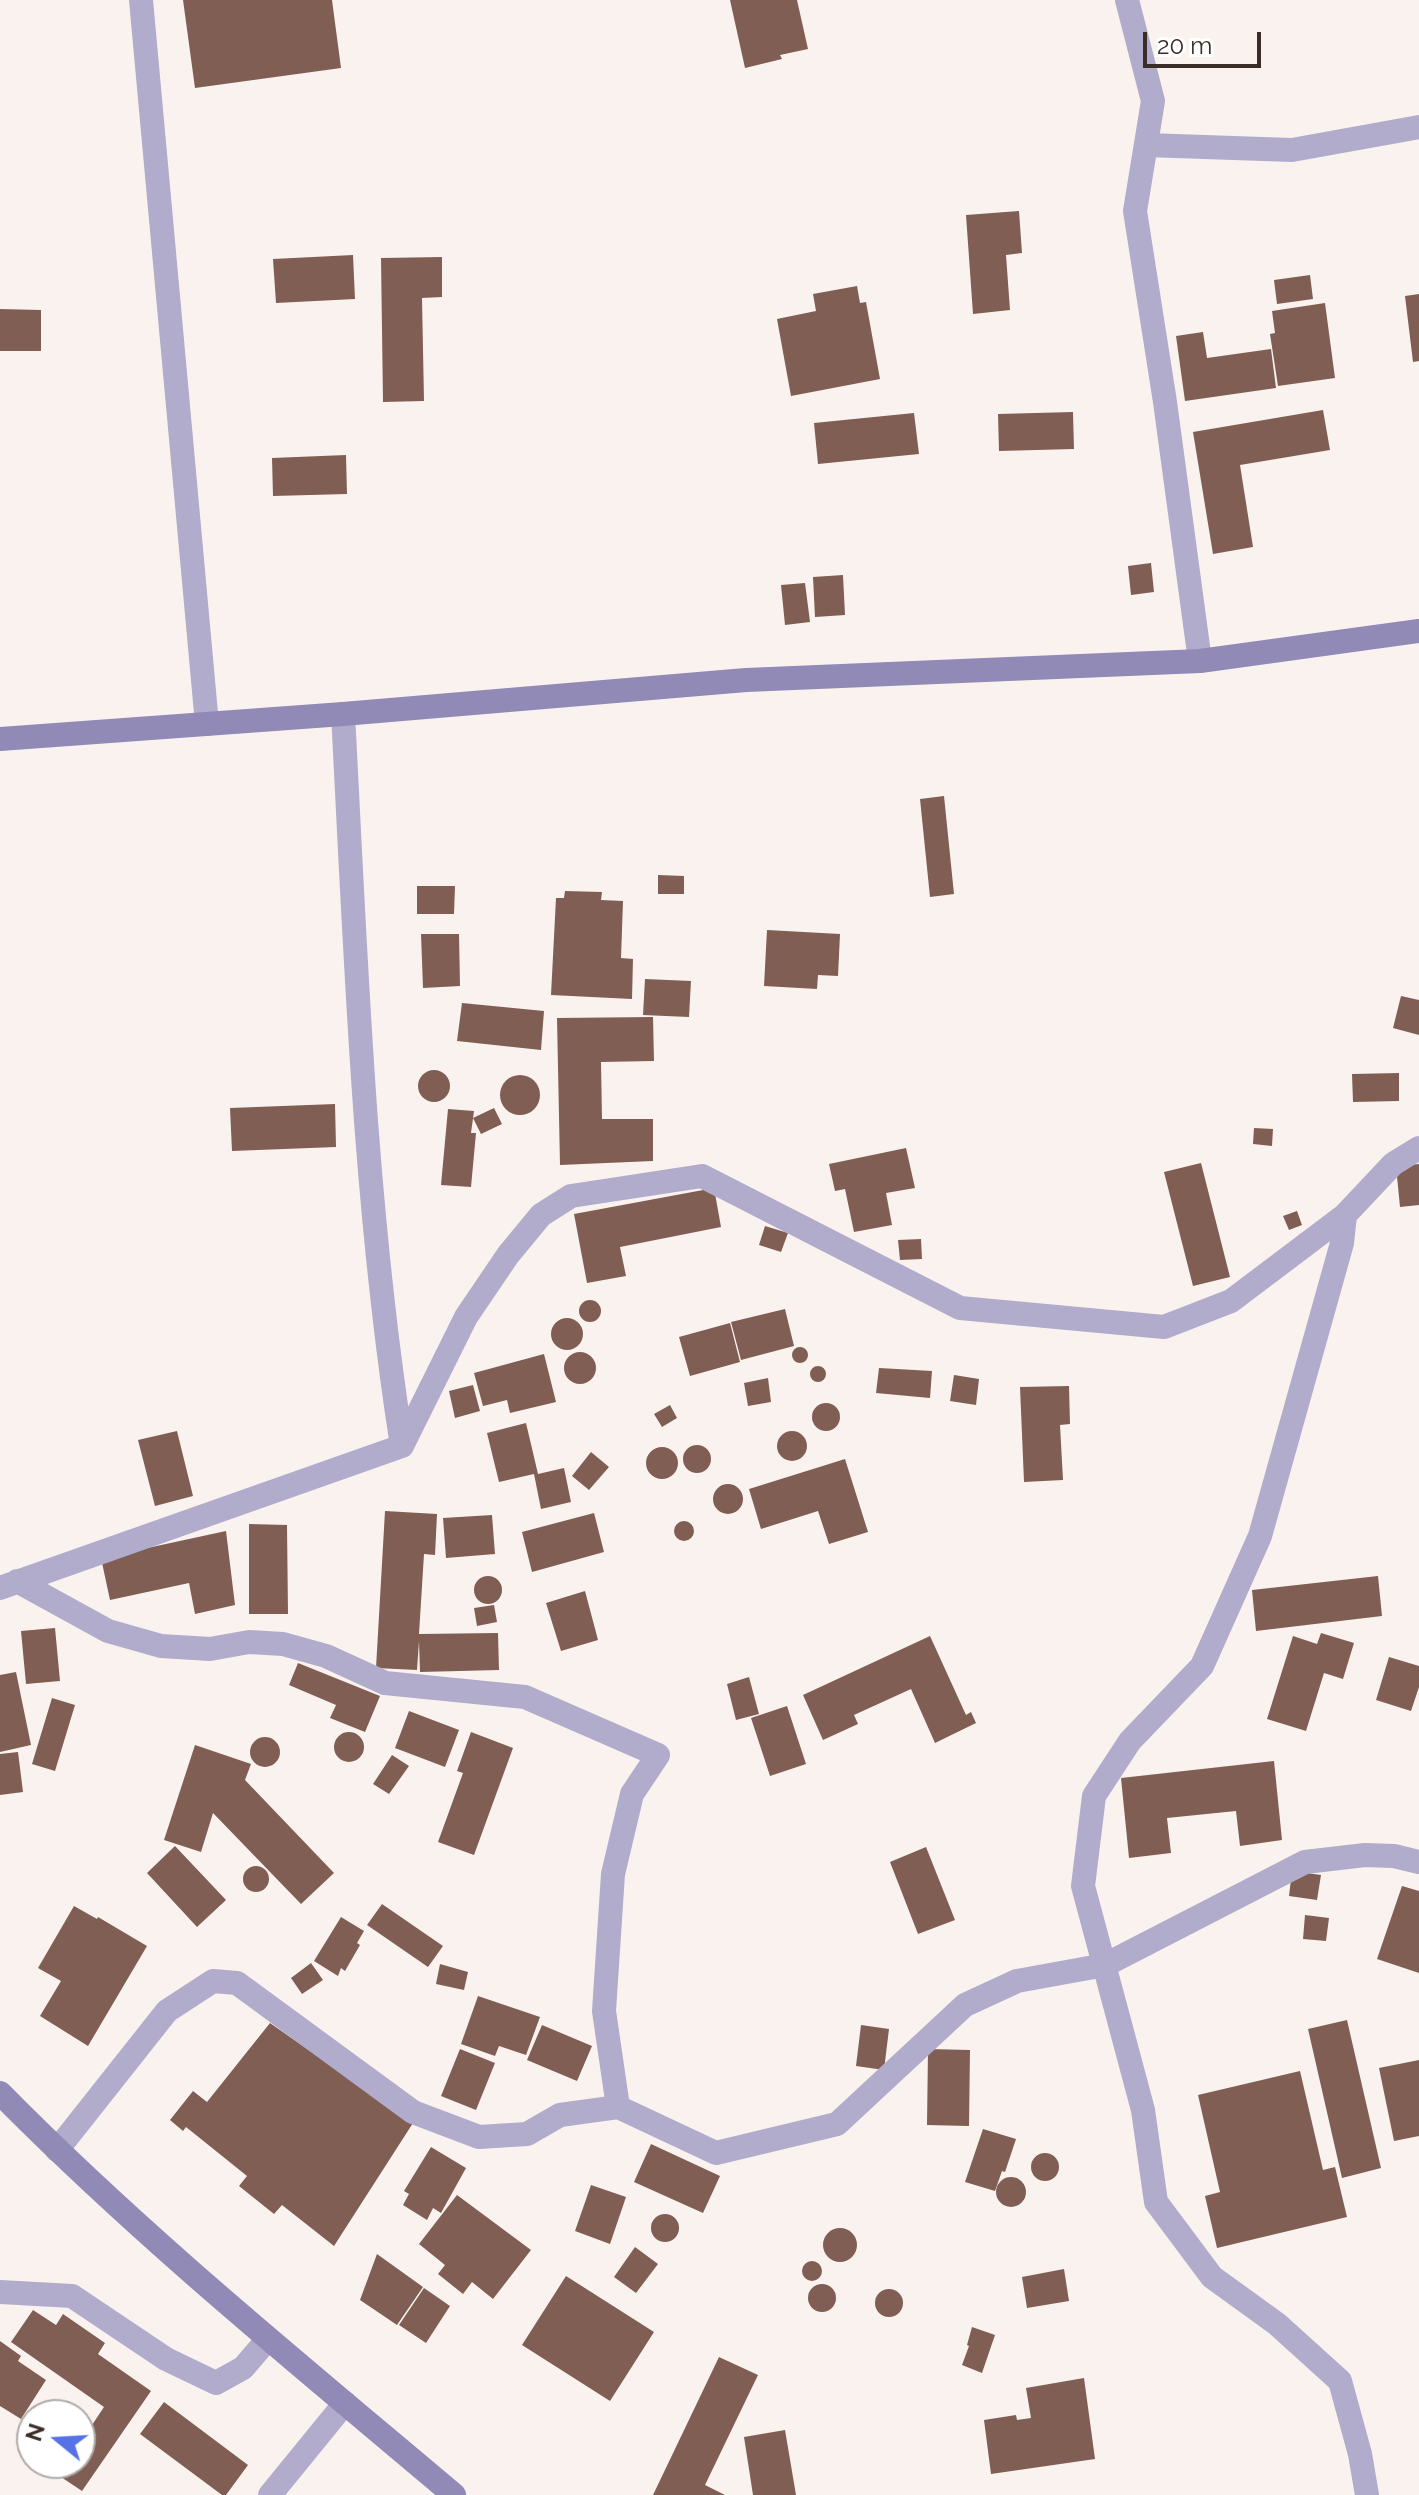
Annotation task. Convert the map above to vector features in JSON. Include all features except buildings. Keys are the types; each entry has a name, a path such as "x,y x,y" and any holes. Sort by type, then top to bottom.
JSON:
{"main road":[{"path":"0,739 746,680 1200,661 1419,631"},
{"path":"0,2093 57,2150 268,2339 454,2495"}],"street":[{"path":"141,0 207,724"},
{"path":"1127,0 1153,101 1135,211 1200,661"},
{"path":"1146,145 1292,150 1419,127"},
{"path":"343,714 367,1155 385,1334 402,1446"},
{"path":"8,1585 402,1446 466,1317 508,1255 541,1215 571,1196 702,1176 960,1308 1164,1327 1231,1301 1345,1215 1393,1164 1419,1148"},
{"path":"1345,1215 1342,1243 1260,1536 1202,1666 1130,1741 1094,1796 1083,1886 1143,2110 1156,2202 1212,2277 1277,2324 1340,2381 1360,2454 1367,2495"},
{"path":"8,1585 108,1631 161,1646 210,1649 249,1642 283,1644 326,1656 385,1683 525,1697 658,1755 632,1794 613,1874 604,2011 618,2107"},
{"path":"57,2150 167,2011 213,1981 237,1983 413,2112 479,2137 527,2134 560,2115 618,2107 716,2153 837,2124 965,2005 1017,1981 1105,1965 1305,1862 1365,1855 1394,1856 1419,1862"},
{"path":"0,2292 72,2296 166,2359 216,2383 243,2368 268,2339"},
{"path":"270,2495 345,2403"}]}
